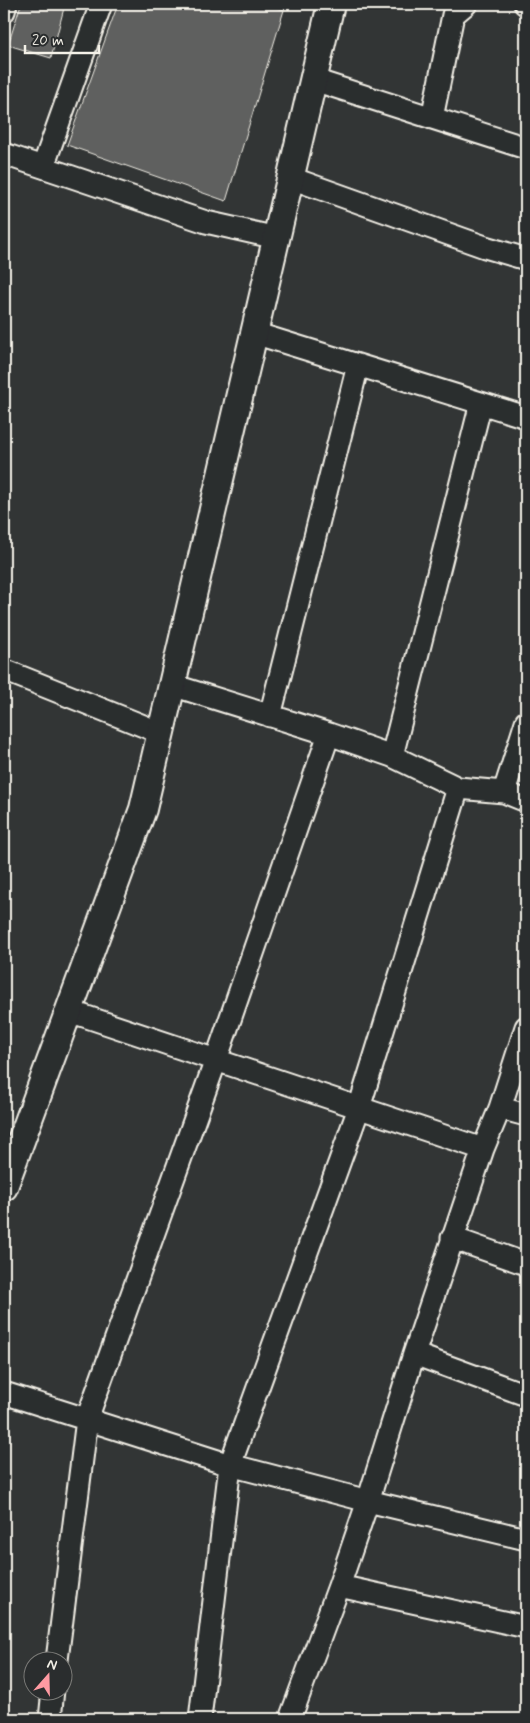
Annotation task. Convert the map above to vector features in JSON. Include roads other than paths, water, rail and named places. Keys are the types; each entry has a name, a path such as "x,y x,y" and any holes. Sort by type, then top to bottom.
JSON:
{"street":[{"path":"4,11 6,4"},
{"path":"44,167 101,4"},
{"path":"4,1188 143,809 331,4"},
{"path":"432,118 453,15 466,4"},
{"path":"314,80 526,148"},
{"path":"4,154 206,222 276,238"},
{"path":"291,178 485,247 526,259"},
{"path":"254,332 526,418"},
{"path":"270,716 358,365"},
{"path":"392,756 481,403"},
{"path":"4,670 161,733"},
{"path":"172,685 329,734 392,756 458,788 504,792 526,801"},
{"path":"504,792 526,726"},
{"path":"58,1650 87,1420 216,1060 329,734"},
{"path":"200,1719 230,1465 358,1108 458,788"},
{"path":"69,1011 483,1149"},
{"path":"290,1719 368,1501 452,1238 483,1149 500,1108 526,1027"},
{"path":"500,1108 526,1115"},
{"path":"452,1238 526,1264"},
{"path":"414,1354 526,1395"},
{"path":"4,1393 230,1465 526,1539"},
{"path":"339,1586 526,1627"},
{"path":"50,1719 52,1700"}]}
